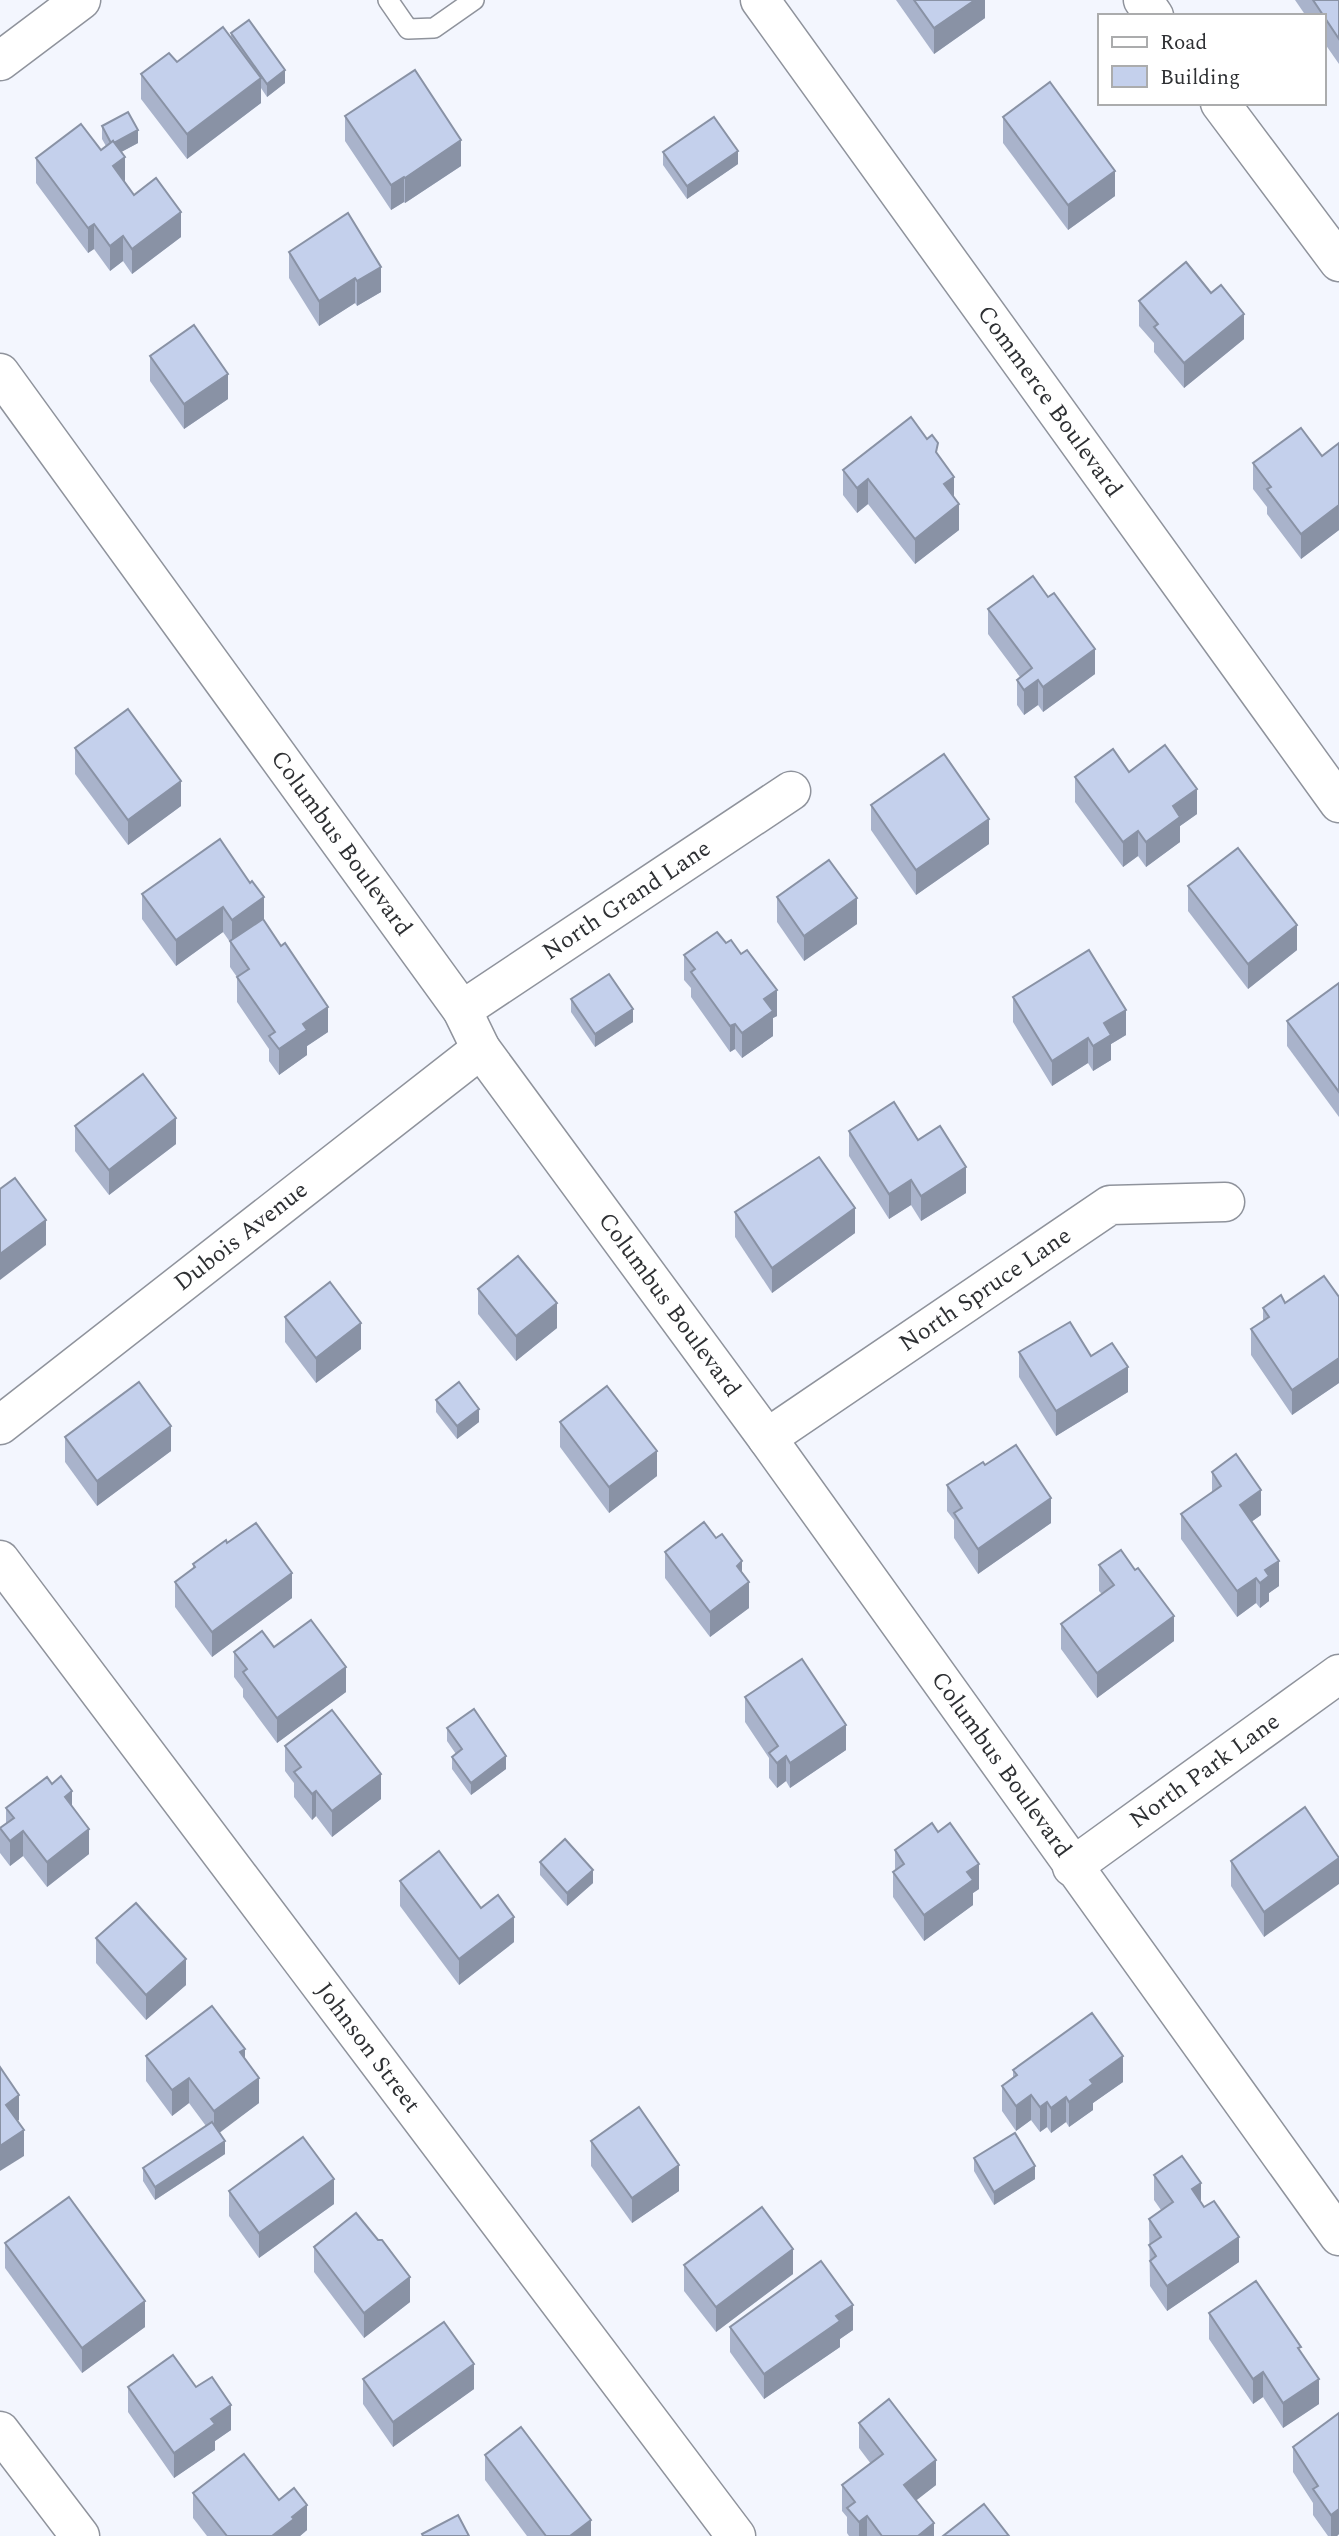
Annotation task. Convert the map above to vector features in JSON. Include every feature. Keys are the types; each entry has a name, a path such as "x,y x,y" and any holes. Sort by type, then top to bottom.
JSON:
{"street":[{"path":"0,61 81,0"},
{"name":"Commerce Boulevard","path":"760,0 1339,803"},
{"path":"1221,105 1339,262"},
{"name":"Columbus Boulevard","path":"0,373 462,1010 481,1049 767,1438 1339,2236"},
{"name":"North Grand Lane","path":"462,1010 791,791"},
{"name":"Dubois Avenue","path":"0,1424 481,1049"},
{"name":"North Spruce Lane","path":"767,1438 1110,1205 1225,1202"},
{"name":"Johnson Street","path":"0,1560 736,2536"},
{"name":"North Park Lane","path":"1072,1867 1339,1674"},
{"path":"0,2431 80,2536"}],"lane":[{"path":"388,0 408,29 434,28 474,0"}],"building":[{"path":"914,0 975,0 934,28"},
{"path":"1313,0 1339,0 1339,39 1325,14"},
{"path":"249,20 285,70 267,84 231,33"},
{"path":"223,27 261,78 187,134 141,74 169,53 177,62"},
{"path":"415,70 461,140 391,185 345,116"},
{"path":"1050,82 1115,171 1068,205 1003,117"},
{"path":"128,112 138,130 111,143 102,126"},
{"path":"714,117 738,151 687,186 663,152"},
{"path":"81,124 101,150 113,141 125,157 113,166 134,195 156,178 181,212 132,249 123,236 110,246 94,224 88,228 36,158"},
{"path":"348,213 381,267 357,281 355,278 319,301 289,252"},
{"path":"1186,262 1211,293 1221,285 1244,314 1184,363 1154,327 1158,324 1139,301"},
{"path":"194,325 228,374 184,404 150,356"},
{"path":"911,417 927,439 932,435 938,443 936,452 954,477 944,484 959,504 915,539 868,479 857,488 843,470"},
{"path":"1301,428 1322,456 1339,443 1339,505 1301,534 1267,489 1271,487 1253,463"},
{"path":"1033,576 1048,597 1054,593 1095,649 1043,687 1038,680 1024,690 1017,680 1032,668 988,609"},
{"path":"128,709 181,781 128,820 75,748"},
{"path":"1165,745 1197,789 1173,806 1180,817 1146,842 1138,831 1123,842 1075,777 1113,749 1129,772"},
{"path":"944,754 989,819 916,870 871,805"},
{"path":"220,839 250,883 252,881 264,897 232,920 223,907 176,940 142,894"},
{"path":"1238,848 1297,925 1248,964 1188,886"},
{"path":"829,860 857,898 804,936 777,897"},
{"path":"263,919 281,946 285,943 328,1007 303,1024 307,1030 279,1049 269,1036 275,1032 237,977 249,969 230,941"},
{"path":"717,932 726,943 731,940 741,954 747,950 777,990 764,999 773,1011 742,1033 735,1024 730,1026 691,972 695,969 684,955"},
{"path":"1089,950 1126,1010 1104,1023 1111,1035 1093,1046 1088,1038 1052,1061 1013,997"},
{"path":"609,974 633,1009 595,1034 571,999"},
{"path":"1339,983 1339,1092 1287,1021"},
{"path":"143,1074 176,1118 109,1170 75,1126"},
{"path":"894,1102 918,1140 940,1126 966,1167 921,1196 911,1180 889,1194 849,1131"},
{"path":"819,1157 855,1208 772,1268 735,1212"},
{"path":"15,1178 46,1220 0,1254 0,1189"},
{"path":"518,1256 557,1303 516,1336 478,1289"},
{"path":"1324,1276 1339,1297 1339,1358 1292,1390 1251,1329 1269,1317 1263,1308 1281,1295 1285,1303"},
{"path":"330,1282 361,1323 316,1358 285,1317"},
{"path":"1070,1322 1091,1356 1112,1343 1128,1367 1056,1411 1019,1352"},
{"path":"139,1382 171,1426 97,1481 65,1437"},
{"path":"459,1382 479,1409 457,1426 436,1400"},
{"path":"607,1386 657,1451 609,1487 560,1422"},
{"path":"1016,1445 1051,1498 978,1549 954,1513 962,1508 947,1485"},
{"path":"1236,1454 1261,1490 1240,1505 1279,1561 1265,1570 1269,1576 1260,1583 1256,1578 1237,1591 1181,1514 1221,1486 1212,1472"},
{"path":"704,1522 716,1538 722,1534 742,1561 737,1566 749,1582 710,1612 665,1552"},
{"path":"256,1523 292,1573 212,1632 175,1582 195,1567 193,1564 226,1540 227,1543"},
{"path":"1121,1550 1174,1616 1097,1673 1061,1624 1114,1585 1099,1565"},
{"path":"311,1620 346,1667 277,1718 243,1672 247,1669 234,1652 262,1631 274,1647"},
{"path":"802,1659 846,1725 790,1763 786,1756 777,1763 769,1753 778,1746 745,1697"},
{"path":"474,1709 506,1756 471,1783 452,1757 462,1749 447,1728"},
{"path":"332,1710 381,1774 332,1811 316,1791 312,1794 294,1772 301,1767 285,1746"},
{"path":"61,1776 72,1791 65,1797 89,1829 47,1862 23,1831 10,1841 0,1828 14,1818 6,1808 47,1777 52,1784"},
{"path":"1305,1807 1339,1858 1264,1912 1231,1861"},
{"path":"932,1823 938,1832 950,1823 979,1864 967,1872 973,1880 924,1915 893,1872 904,1864 895,1850"},
{"path":"565,1839 593,1870 567,1893 540,1862"},
{"path":"439,1851 481,1908 498,1895 514,1917 459,1959 400,1881"},
{"path":"136,1903 186,1959 146,1995 96,1938"},
{"path":"212,2006 245,2049 240,2052 259,2078 214,2111 189,2078 172,2090 146,2056"},
{"path":"1092,2013 1123,2056 1090,2080 1093,2084 1069,2102 1066,2097 1051,2108 1047,2102 1040,2107 1031,2095 1016,2106 1002,2086 1017,2075 1013,2070"},
{"path":"0,2067 19,2095 6,2105 24,2130 0,2146"},
{"path":"639,2107 679,2165 632,2198 591,2141"},
{"path":"212,2122 225,2141 155,2187 143,2168"},
{"path":"1015,2133 1035,2166 994,2192 974,2158"},
{"path":"303,2137 334,2179 259,2233 229,2191"},
{"path":"1182,2156 1201,2183 1192,2189 1204,2207 1214,2201 1239,2237 1167,2286 1150,2261 1156,2256 1149,2245 1161,2237 1149,2219 1173,2202 1154,2175"},
{"path":"69,2197 145,2301 82,2348 5,2243"},
{"path":"762,2207 793,2249 716,2307 684,2265"},
{"path":"356,2213 378,2240 382,2240 410,2277 364,2313 314,2247"},
{"path":"821,2261 853,2305 836,2316 840,2321 764,2374 730,2327"},
{"path":"1256,2281 1301,2347 1298,2348 1319,2379 1283,2403 1263,2372 1253,2379 1209,2313"},
{"path":"444,2322 474,2364 393,2422 363,2379"},
{"path":"173,2355 196,2387 212,2377 231,2405 211,2419 215,2424 174,2453 128,2387"},
{"path":"889,2399 936,2460 904,2485 934,2523 918,2536 882,2536 867,2516 859,2522 847,2508 855,2502 842,2485 883,2454 859,2423"},
{"path":"1339,2413 1339,2509 1331,2515 1313,2489 1318,2486 1293,2447"},
{"path":"521,2427 591,2520 570,2536 546,2536 485,2455"},
{"path":"244,2454 279,2500 294,2488 307,2505 272,2536 227,2536 193,2493"},
{"path":"984,2504 1009,2536 943,2536"},
{"path":"458,2515 469,2536 423,2536 422,2534"}]}
